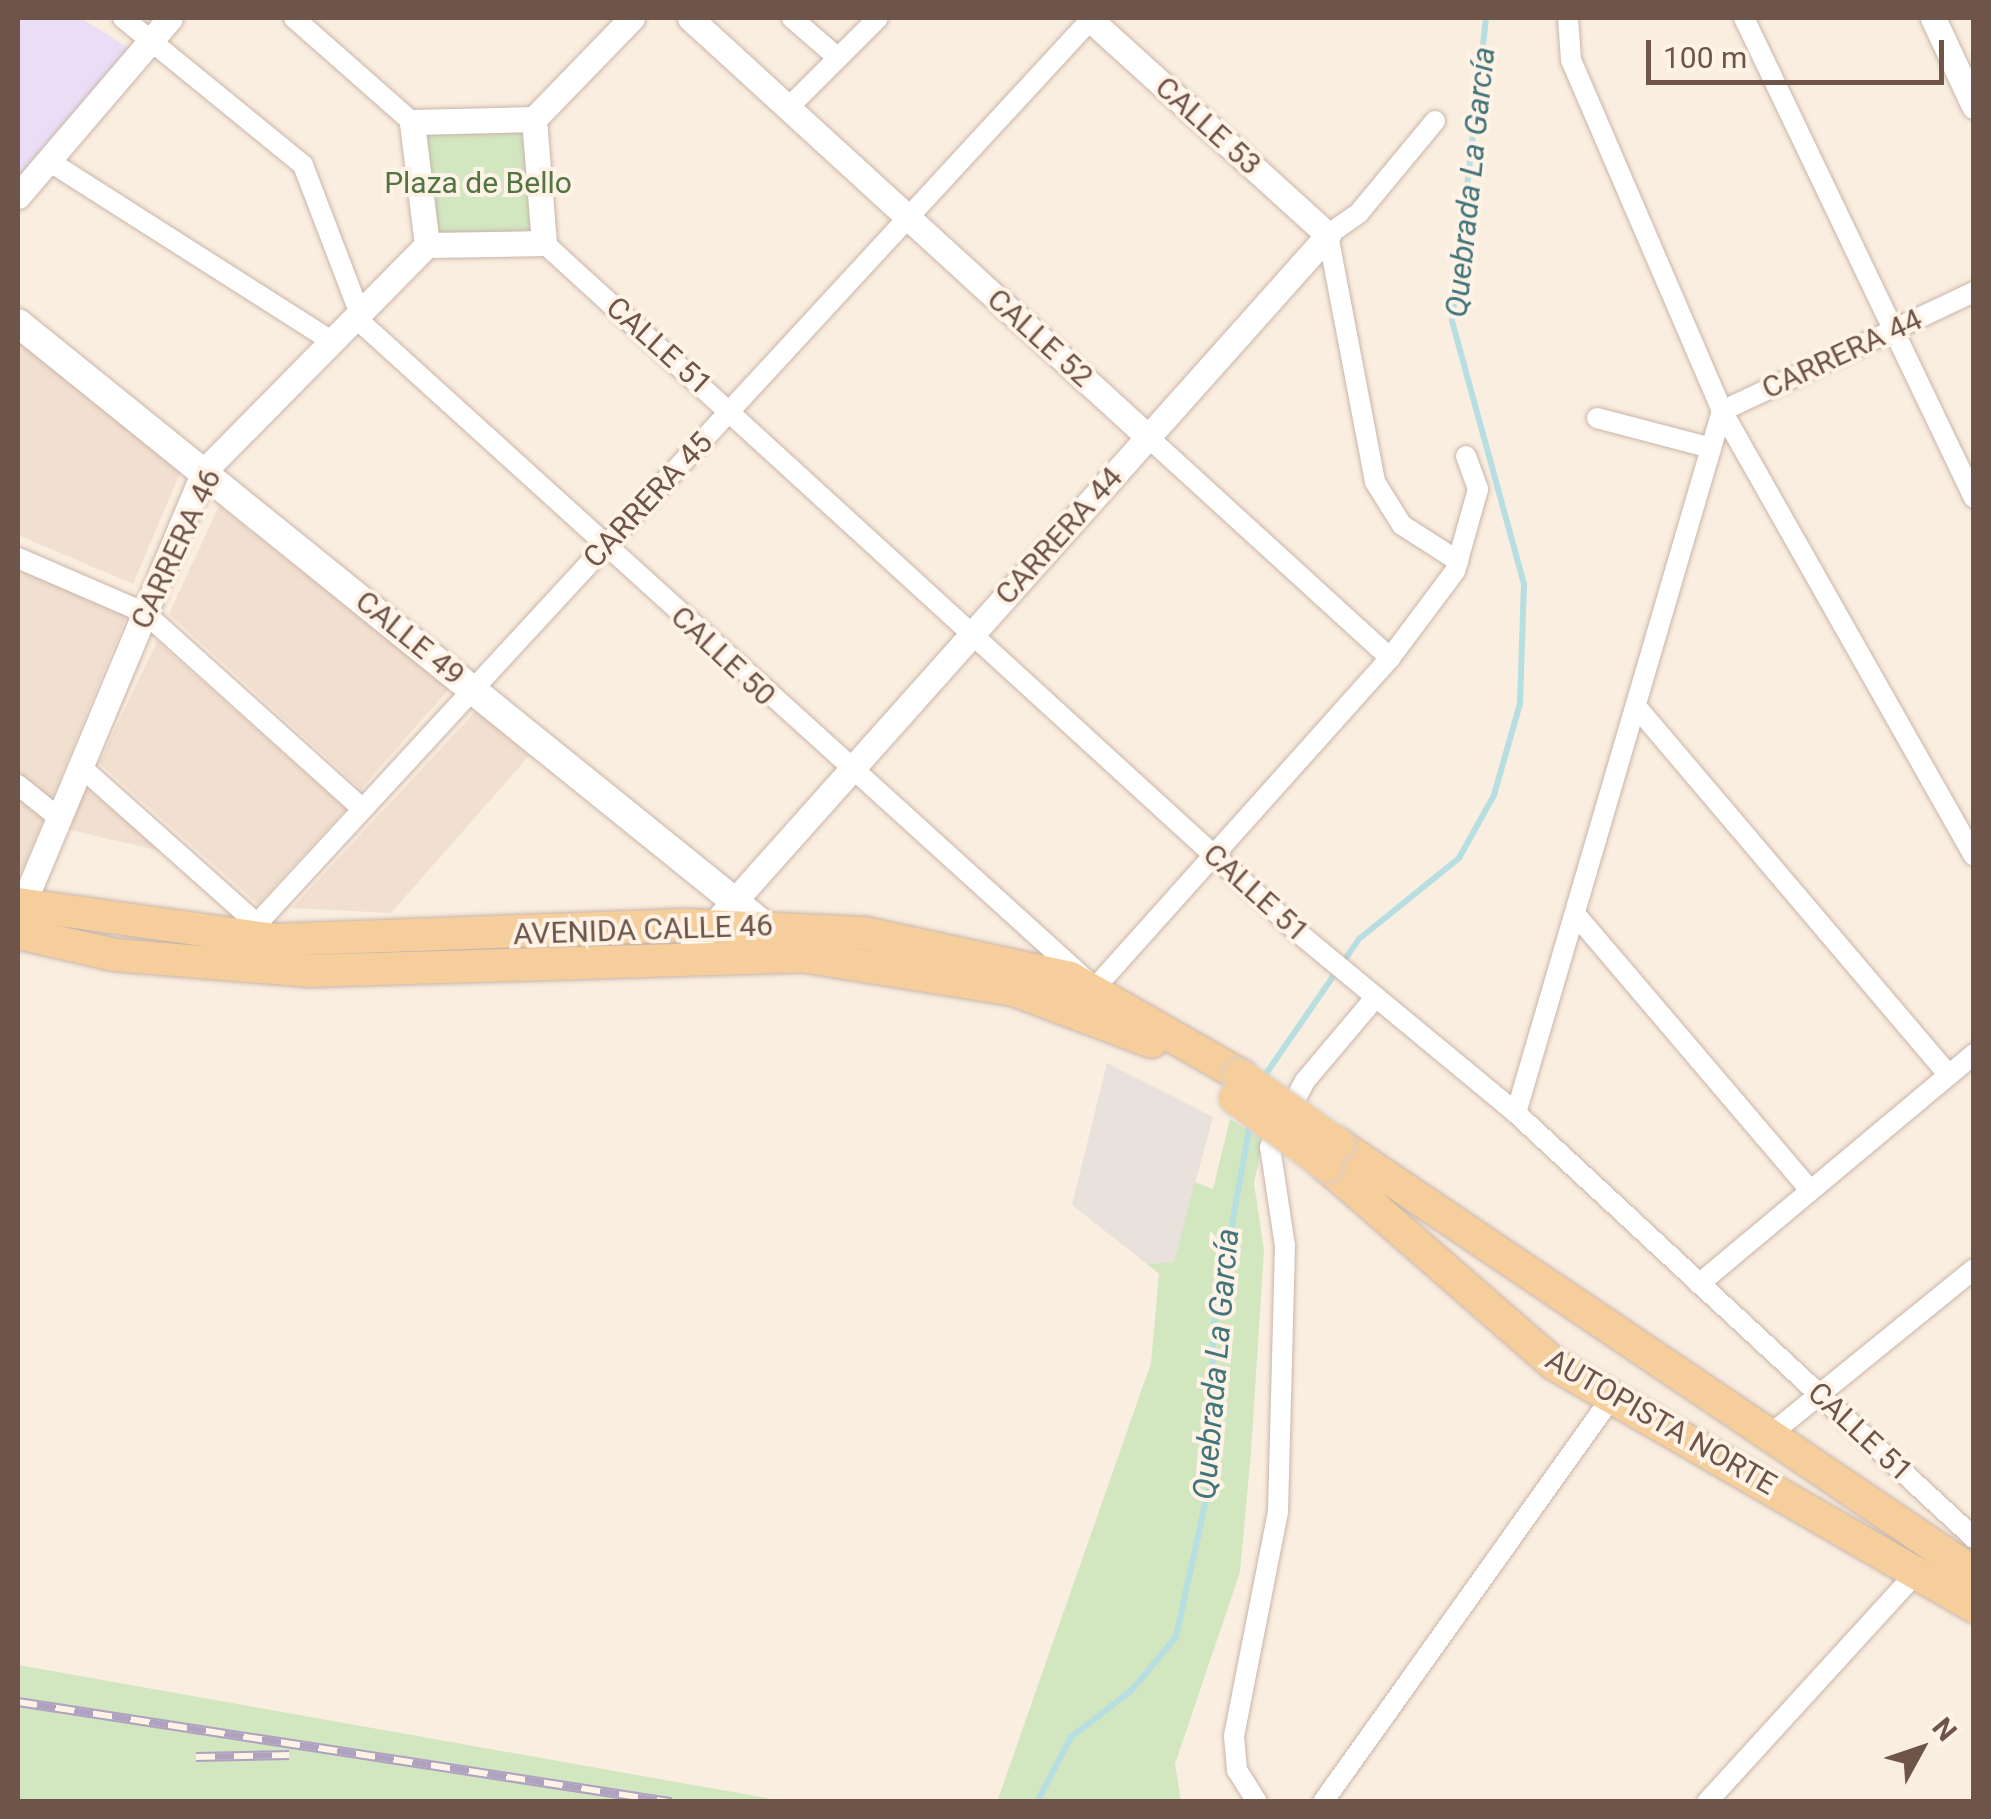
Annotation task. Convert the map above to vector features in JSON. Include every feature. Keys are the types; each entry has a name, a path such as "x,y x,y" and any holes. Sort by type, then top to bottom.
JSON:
{"main road":[{"name":"CALLE 49","path":"18,323 473,690 723,912"},
{"name":"AVENIDA CALLE 46","path":"19,915 258,934 723,912 764,925 874,935 1095,988 1238,1086"},
{"name":"AVENIDA CALLE 46","path":"19,915 115,956 308,970 687,954 802,956 1076,1007 1139,1034 1238,1086"},
{"path":"764,925 802,956"},
{"path":"1238,1086 1333,1155"},
{"name":"AUTOPISTA NORTE","path":"1333,1155 1499,1319 1610,1400 1974,1606"},
{"name":"AUTOPISTA NORTE","path":"1333,1155 1974,1572"}],"street":[{"name":"CALLE 50","path":"124,18 161,27 303,165 358,316 848,773 1095,988"},
{"path":"294,18 412,122 428,245 544,242 534,118"},
{"path":"412,122 534,118 632,18"},
{"name":"CALLE 52","path":"690,18 1390,658"},
{"path":"792,18 838,58"},
{"path":"788,108 878,18"},
{"name":"CARRERA 45","path":"258,934 363,809 1091,18"},
{"name":"CALLE 53","path":"1091,18 1328,235"},
{"path":"1568,18 1571,60 1722,411 1974,856"},
{"path":"1744,18 1974,498"},
{"path":"1933,18 1974,106"},
{"path":"18,196 52,162 161,27"},
{"name":"CARRERA 44","path":"687,954 1328,235 1359,212 1435,122"},
{"path":"52,162 334,342"},
{"path":"1328,235 1375,482 1402,525 1458,561"},
{"name":"CALLE 51","path":"544,242 1301,935 1516,1113 1974,1538"},
{"name":"CARRERA 46","path":"19,915 204,472 428,245"},
{"name":"CARRERA 44","path":"1722,411 1974,292"},
{"path":"1516,1113 1640,711 1722,411"},
{"path":"1597,418 1711,448"},
{"path":"1095,988 1390,658 1458,561 1478,489 1466,456"},
{"path":"18,558 145,613 363,809"},
{"path":"1640,711 1949,1074"},
{"path":"80,766 258,934"},
{"path":"18,785 58,818"},
{"path":"1576,915 1810,1190"},
{"path":"1257,1802 1238,1770 1234,1736 1278,1512 1285,1246 1270,1147 1304,1081 1375,998"},
{"path":"1699,1284 1974,1054"},
{"path":"1766,1438 1974,1268"},
{"path":"1323,1802 1610,1400"},
{"path":"1707,1802 1917,1572"},
{"path":"1344,1802 1350,1767"}],"shaded area":[{"path":"18,18 81,18 130,49 18,182"},
{"path":"18,340 181,471 133,584 18,535"},
{"path":"219,506 449,689 361,789 169,614"},
{"path":"18,570 127,615 21,873 18,872"},
{"path":"157,641 346,809 258,904 99,763"},
{"path":"477,710 529,756 391,913 292,908"},
{"path":"86,787 161,851 70,830"},
{"path":"1107,1063 1213,1117 1174,1262 1147,1264 1072,1205"}],"green space":[{"name":"Plaza de Bello","path":"526,126 536,236 431,245 421,135"},
{"path":"1230,1119 1263,1139 1254,1183 1264,1250 1251,1452 1240,1572 1175,1764 1181,1801 997,1802 1151,1363 1159,1274 1147,1264 1174,1262 1195,1182 1213,1189"},
{"path":"18,1665 783,1801 18,1801"}],"waterway":[{"name":"Quebrada La García","path":"1263,1078 1359,939 1459,858 1494,795 1520,704 1524,584 1452,321 1486,18"},
{"name":"Quebrada La García","path":"1037,1802 1071,1737 1131,1691 1176,1637 1211,1476 1213,1330 1250,1124"}],"railway":[{"path":"18,1702 671,1802"},
{"path":"196,1757 289,1755"}]}
